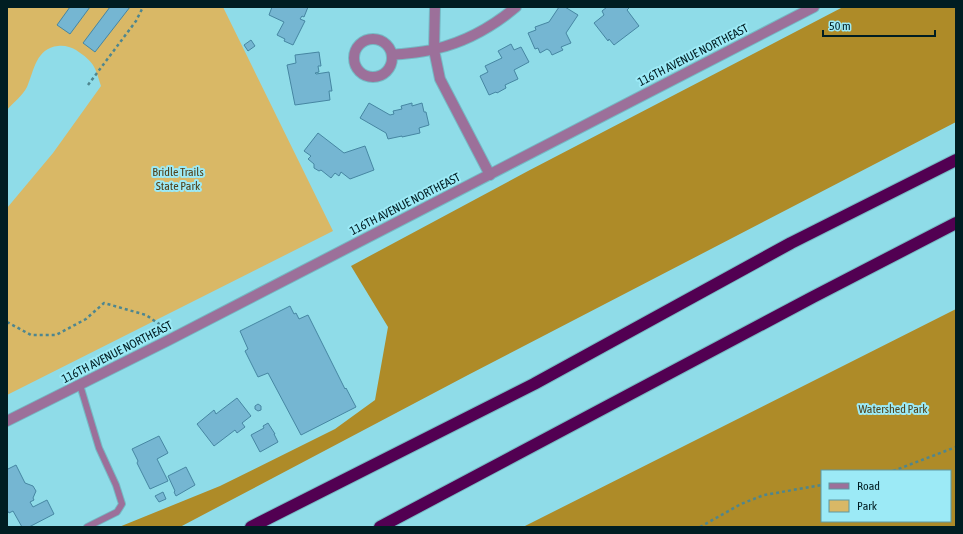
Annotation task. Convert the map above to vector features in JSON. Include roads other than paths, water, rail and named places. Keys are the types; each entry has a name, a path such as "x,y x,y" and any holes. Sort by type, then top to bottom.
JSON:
{"highway":[{"path":"251,527 534,384 791,243 956,160"},
{"path":"380,527 792,308 956,224"}],"street":[{"path":"435,7 434,50 440,79 490,175"},
{"path":"392,55 434,50 462,41 500,20 516,7"},
{"name":"116TH AVENUE NORTHEAST","path":"7,421 490,175 814,7"}],"lane":[{"path":"80,385 99,448 116,484 122,504 117,512 87,527"}],"park label":[{"name":"Bridle Trails State Park","path":"178,179"},
{"name":"Watershed Park","path":"893,409"}]}
